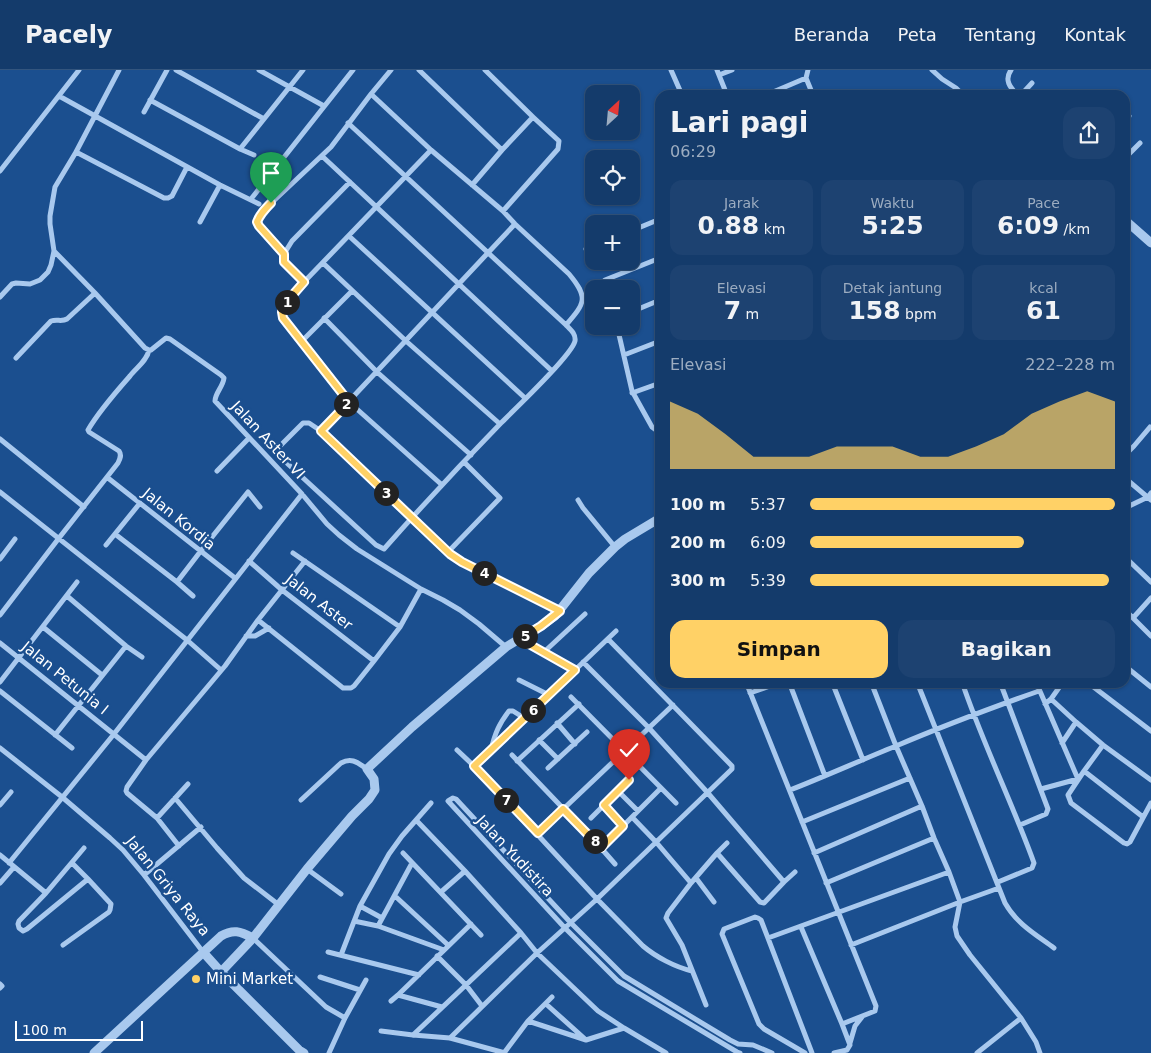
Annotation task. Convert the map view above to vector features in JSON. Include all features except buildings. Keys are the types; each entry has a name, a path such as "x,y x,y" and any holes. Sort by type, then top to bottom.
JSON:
{"street":[{"path":"0,170 79,70"},
{"path":"0,297 12,284 30,284 40,280 48,272 54,251 50,224 53,194 57,182 76,152 94,115 120,70"},
{"path":"144,112 167,70"},
{"path":"176,70 264,119"},
{"path":"259,70 324,106"},
{"path":"240,149 303,70"},
{"path":"251,199 353,70"},
{"path":"284,254 257,222 265,208 322,156 391,70"},
{"path":"419,70 502,150"},
{"path":"484,70 559,140 558,149 503,211"},
{"path":"671,70 680,90"},
{"path":"725,90 718,72 732,70"},
{"path":"808,70 806,78 811,90"},
{"path":"932,70 958,90"},
{"path":"1011,70 1007,79 1013,90"},
{"path":"778,90 806,78"},
{"path":"1027,90 1032,83"},
{"path":"371,94 431,150 503,211 569,274 581,290 583,296 582,304 566,325"},
{"path":"59,96 220,185 259,204"},
{"path":"150,100 254,155"},
{"path":"472,185 533,117"},
{"path":"348,123 566,325 575,334 575,340 572,348 552,371 500,424 412,517 384,548 376,545 281,457 277,449 303,423 309,423 321,431 412,517 448,552 462,562 560,611"},
{"path":"1130,153 1140,143"},
{"path":"431,150 304,282 283,306 282,312 283,318 349,402 442,486"},
{"path":"76,152 164,198 172,196 187,167"},
{"path":"322,156 552,371"},
{"path":"304,282 284,262 284,254 292,241 350,182"},
{"path":"200,222 220,185"},
{"path":"640,227 655,221"},
{"path":"321,431 515,224"},
{"path":"1130,224 1151,243"},
{"path":"349,236 525,398"},
{"path":"0,615 118,464 121,453 98,439 88,430 112,397 146,358 149,350 145,348 96,293 54,251"},
{"path":"605,280 655,260"},
{"path":"323,263 406,341 500,424"},
{"path":"301,342 352,291"},
{"path":"16,358 51,321 67,319 96,293"},
{"path":"640,308 655,302"},
{"path":"324,318 377,372 471,455"},
{"path":"619,335 632,394 655,429"},
{"name":"Jalan Aster VI","path":"149,350 163,339 170,339 221,375 224,378 224,382 215,401 302,494 327,524 357,549 421,589 460,610 480,624 506,647"},
{"path":"624,355 655,343"},
{"path":"632,394 655,385"},
{"path":"1130,449 1150,427"},
{"path":"217,471 250,438"},
{"path":"0,439 84,507"},
{"path":"448,552 500,498 464,462"},
{"name":"Jalan Kordia","path":"108,478 235,578"},
{"path":"1130,482 1150,497 1130,506"},
{"path":"0,492 187,640 222,670"},
{"path":"177,582 248,492 260,507"},
{"path":"9,863 114,734 302,494"},
{"path":"578,500 616,547"},
{"path":"106,545 140,503"},
{"path":"368,769 412,727 506,647 541,626 560,611 589,573 616,547 655,521"},
{"path":"115,534 193,596"},
{"path":"0,559 16,539"},
{"path":"0,545 7,550"},
{"path":"293,553 400,626"},
{"name":"Jalan Aster","path":"249,561 282,590 374,661"},
{"path":"179,846 157,818 126,791 127,787 146,760 222,670 258,620 305,561"},
{"path":"1130,562 1151,582"},
{"path":"0,682 77,582"},
{"path":"258,620 343,688 347,689 354,686 400,626 421,589"},
{"path":"66,596 142,657"},
{"path":"1133,618 1151,598"},
{"path":"544,652 585,614"},
{"path":"1130,615 1151,636"},
{"path":"43,626 102,675"},
{"path":"246,636 255,636 269,628"},
{"path":"474,766 616,631"},
{"path":"520,639 575,670"},
{"path":"608,639 655,687"},
{"name":"Jalan Petunia I","path":"0,643 146,760"},
{"path":"55,735 126,646"},
{"path":"583,662 649,728 784,882"},
{"path":"1130,670 1151,687"},
{"path":"519,680 549,695"},
{"path":"450,1038 536,953 596,899 732,768 656,688"},
{"path":"748,688 876,1006 875,1011 842,1024"},
{"path":"750,693 764,688"},
{"path":"791,688 825,776"},
{"path":"834,688 863,760"},
{"path":"874,688 960,902 955,927 957,936 970,955 1022,1018 1040,1053"},
{"path":"919,688 1008,908 1019,922 1054,948"},
{"path":"851,945 960,902 1034,866 1020,825 973,715 964,688"},
{"path":"1002,688 1048,809 1046,814 1020,825"},
{"path":"1038,688 1078,779"},
{"path":"1045,704 1059,688"},
{"path":"1094,688 1151,731"},
{"path":"790,790 973,715 1039,691"},
{"path":"0,692 72,748"},
{"path":"571,697 676,803"},
{"path":"1051,699 1103,745 1151,780"},
{"path":"517,761 579,704"},
{"path":"538,833 673,705"},
{"path":"491,750 500,723 509,711 514,711 524,718"},
{"path":"1062,742 1076,722"},
{"path":"557,723 575,744"},
{"path":"548,768 587,732"},
{"path":"539,740 558,760"},
{"path":"1103,745 1068,795 1071,803 1124,843 1128,844 1151,804"},
{"name":"Jalan Griya Raya","path":"0,748 62,797 123,850 203,952 300,1052"},
{"path":"457,750 538,833 596,899 650,951 676,966 692,971"},
{"path":"512,755 615,864"},
{"path":"221,972 252,938 352,816 369,800 375,790 374,779 368,769 354,760 345,760 301,800"},
{"path":"1084,771 1143,817"},
{"path":"802,822 910,778"},
{"path":"1041,789 1078,779"},
{"path":"591,818 629,780"},
{"path":"157,818 188,784"},
{"path":"601,848 661,788"},
{"path":"618,791 638,811"},
{"path":"0,805 10,792"},
{"path":"175,798 244,878 279,905"},
{"name":"Jalan Yudistira","path":"738,1053 618,981 564,927 448,801 453,798 456,800 570,922 624,976 730,1040 741,1044"},
{"path":"341,955 360,906 389,854 431,803"},
{"path":"604,805 623,826"},
{"path":"814,853 922,806"},
{"path":"632,817 691,883"},
{"path":"416,820 521,933 536,953 598,1011 666,1053"},
{"path":"144,875 201,827"},
{"path":"826,883 934,838"},
{"path":"706,1005 682,945 666,918 691,883 727,843"},
{"path":"84,848 46,894 19,921 18,925 23,931 27,929 88,879"},
{"path":"404,853 481,935"},
{"path":"717,853 760,902 764,903 795,872"},
{"path":"0,855 46,894"},
{"path":"63,945 109,912 111,904 72,863"},
{"path":"378,926 412,863"},
{"path":"0,882 14,867"},
{"path":"307,869 341,894"},
{"path":"441,892 465,871"},
{"path":"768,938 949,872"},
{"path":"696,878 714,902"},
{"path":"395,896 446,948"},
{"path":"360,906 382,918"},
{"path":"805,1053 764,1029 759,1024 722,934 724,930 755,917 760,920 812,1053"},
{"path":"354,921 378,926 446,948"},
{"path":"391,1001 471,924"},
{"path":"801,927 850,1045"},
{"path":"94,1053 221,936 233,931 252,938 326,1007 345,1018"},
{"path":"413,1035 521,933"},
{"path":"328,952 419,975"},
{"path":"438,956 466,985 482,1006"},
{"path":"320,977 360,990"},
{"path":"329,1053 345,1018 366,980"},
{"path":"398,995 442,1007"},
{"path":"381,1030 450,1038 504,1053 528,1021 552,997"},
{"path":"546,1004 586,1040"},
{"path":"834,1053 847,1050 855,1026 864,1015"},
{"path":"977,1053 1022,1018"},
{"path":"528,1021 586,1040 624,1028"},
{"path":"738,1053 741,1044 753,1045 772,1053"},
{"path":"651,1053 657,1048"}],"place":[{"name":"Mini Market","path":"196,979"}],"route":[{"path":"271,203 265,208 257,222 284,254 284,262 304,282 283,306 283,318 349,402 321,431 450,554 462,562 560,611 520,639 575,670 474,766 538,833 563,809 601,848 623,826 604,805 629,780"}]}
